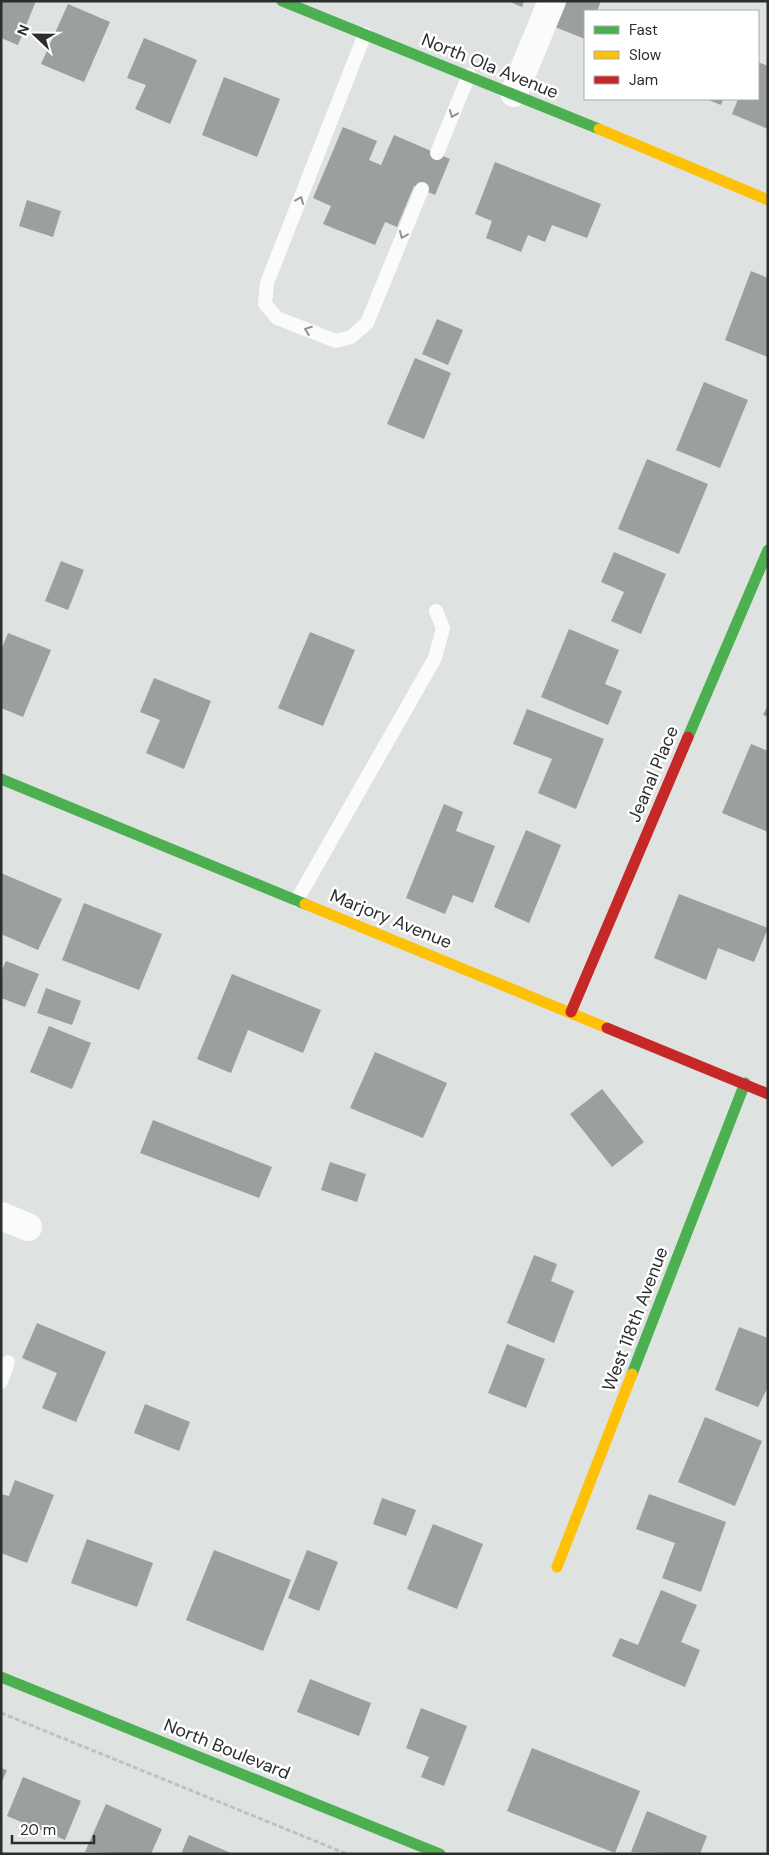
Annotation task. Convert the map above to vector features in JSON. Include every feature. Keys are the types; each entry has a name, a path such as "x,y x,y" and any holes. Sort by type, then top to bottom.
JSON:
{"street":[{"name":"North Ola Avenue","path":"282,1 514,93 768,200"},
{"path":"514,93 552,1"},
{"name":"Jeanal Place","path":"571,1012 768,550"},
{"name":"Marjory Avenue","path":"1,778 768,1094"},
{"name":"West 118th Avenue","path":"557,1567 745,1083"},
{"path":"1,1216 28,1227"},
{"name":"North Boulevard","path":"1,1677 440,1854"}],"lane":[{"path":"365,34 267,283 265,304 276,318 336,341 352,337 366,323 422,190"},
{"path":"437,153 469,75"},
{"path":"297,900 435,658 442,628 436,611"},
{"path":"1,1382 8,1362"}],"path":[{"path":"1,1713 347,1854"}],"building":[{"path":"1,1 36,1 18,45 1,38"},
{"path":"508,1 524,1 522,7"},
{"path":"559,1 601,1 597,10 584,10 584,39 550,25"},
{"path":"68,4 110,22 84,82 41,64"},
{"path":"144,38 197,60 170,124 135,109 146,85 127,78"},
{"path":"759,62 768,66 768,129 732,114 738,100 759,100"},
{"path":"224,77 280,99 257,157 202,135"},
{"path":"708,100 723,100 721,105"},
{"path":"343,127 377,141 369,160 381,165 394,135 450,159 435,195 414,186 397,227 385,222 375,245 323,224 331,206 313,198"},
{"path":"495,162 601,204 587,238 552,225 545,242 528,235 521,252 486,238 492,221 475,214"},
{"path":"27,200 61,211 53,237 19,226"},
{"path":"751,271 768,278 768,357 725,340"},
{"path":"437,319 463,330 448,365 422,354"},
{"path":"415,358 451,373 424,439 387,424"},
{"path":"704,382 748,400 720,468 676,450"},
{"path":"647,459 708,484 679,554 618,529"},
{"path":"614,552 666,574 641,634 611,621 624,592 601,582"},
{"path":"61,561 84,570 68,610 45,601"},
{"path":"569,629 619,650 605,684 622,691 608,725 541,697"},
{"path":"310,632 355,650 323,726 278,708"},
{"path":"8,633 51,650 23,717 1,708 1,650"},
{"path":"154,678 211,701 184,769 146,753 160,720 140,712"},
{"path":"768,705 768,717 763,715"},
{"path":"527,709 604,739 576,809 538,793 552,759 513,744"},
{"path":"751,744 768,751 768,832 722,813"},
{"path":"444,804 463,812 456,831 495,846 473,903 453,895 445,914 406,898"},
{"path":"526,830 561,845 529,923 494,907"},
{"path":"1,873 62,899 38,950 1,934"},
{"path":"679,894 768,928 754,962 718,948 706,980 654,958"},
{"path":"84,903 162,934 139,990 62,960"},
{"path":"6,961 39,974 25,1007 1,998 1,972"},
{"path":"232,974 321,1010 303,1053 248,1030 231,1073 197,1059"},
{"path":"46,988 81,1001 72,1025 37,1013"},
{"path":"49,1026 91,1043 72,1089 30,1072"},
{"path":"375,1052 447,1083 423,1138 350,1108"},
{"path":"602,1089 644,1142 612,1167 570,1114"},
{"path":"153,1120 272,1167 259,1198 140,1153"},
{"path":"330,1162 366,1174 357,1202 321,1190"},
{"path":"534,1255 557,1264 551,1281 574,1291 554,1343 507,1323"},
{"path":"37,1323 106,1352 76,1422 42,1408 57,1373 22,1358"},
{"path":"739,1327 768,1338 768,1387 758,1407 715,1390"},
{"path":"507,1344 545,1359 526,1408 488,1393"},
{"path":"145,1404 190,1422 179,1451 134,1433"},
{"path":"705,1417 762,1441 735,1506 678,1482"},
{"path":"15,1480 54,1495 27,1563 1,1553 1,1494 9,1496"},
{"path":"649,1494 726,1522 701,1592 662,1578 675,1543 636,1529"},
{"path":"382,1498 416,1510 406,1536 373,1524"},
{"path":"433,1524 483,1544 457,1609 407,1589"},
{"path":"87,1539 153,1563 137,1607 71,1583"},
{"path":"214,1550 291,1580 263,1651 186,1620"},
{"path":"307,1550 338,1562 319,1611 288,1598"},
{"path":"661,1590 697,1605 681,1642 700,1650 685,1687 612,1656 620,1638 638,1645"},
{"path":"310,1679 371,1703 359,1736 297,1712"},
{"path":"421,1708 467,1726 444,1786 421,1777 429,1757 406,1748"},
{"path":"532,1748 640,1791 615,1853 507,1811"},
{"path":"1,1768 7,1770 1,1784"},
{"path":"23,1777 81,1801 65,1840 7,1816"},
{"path":"106,1804 162,1829 151,1854 85,1852"},
{"path":"647,1811 707,1836 700,1854 631,1852"},
{"path":"189,1835 233,1854 181,1854"}],"traffic: fast":[{"path":"282,1 599,129"},
{"path":"688,737 768,550"},
{"path":"1,779 305,904"},
{"path":"632,1374 745,1083"},
{"path":"1,1677 440,1854"}],"traffic: slow":[{"path":"599,129 768,200"},
{"path":"305,904 607,1028"},
{"path":"557,1567 632,1374"}],"traffic: jam":[{"path":"571,1012 688,737"},
{"path":"607,1028 768,1094"}]}
